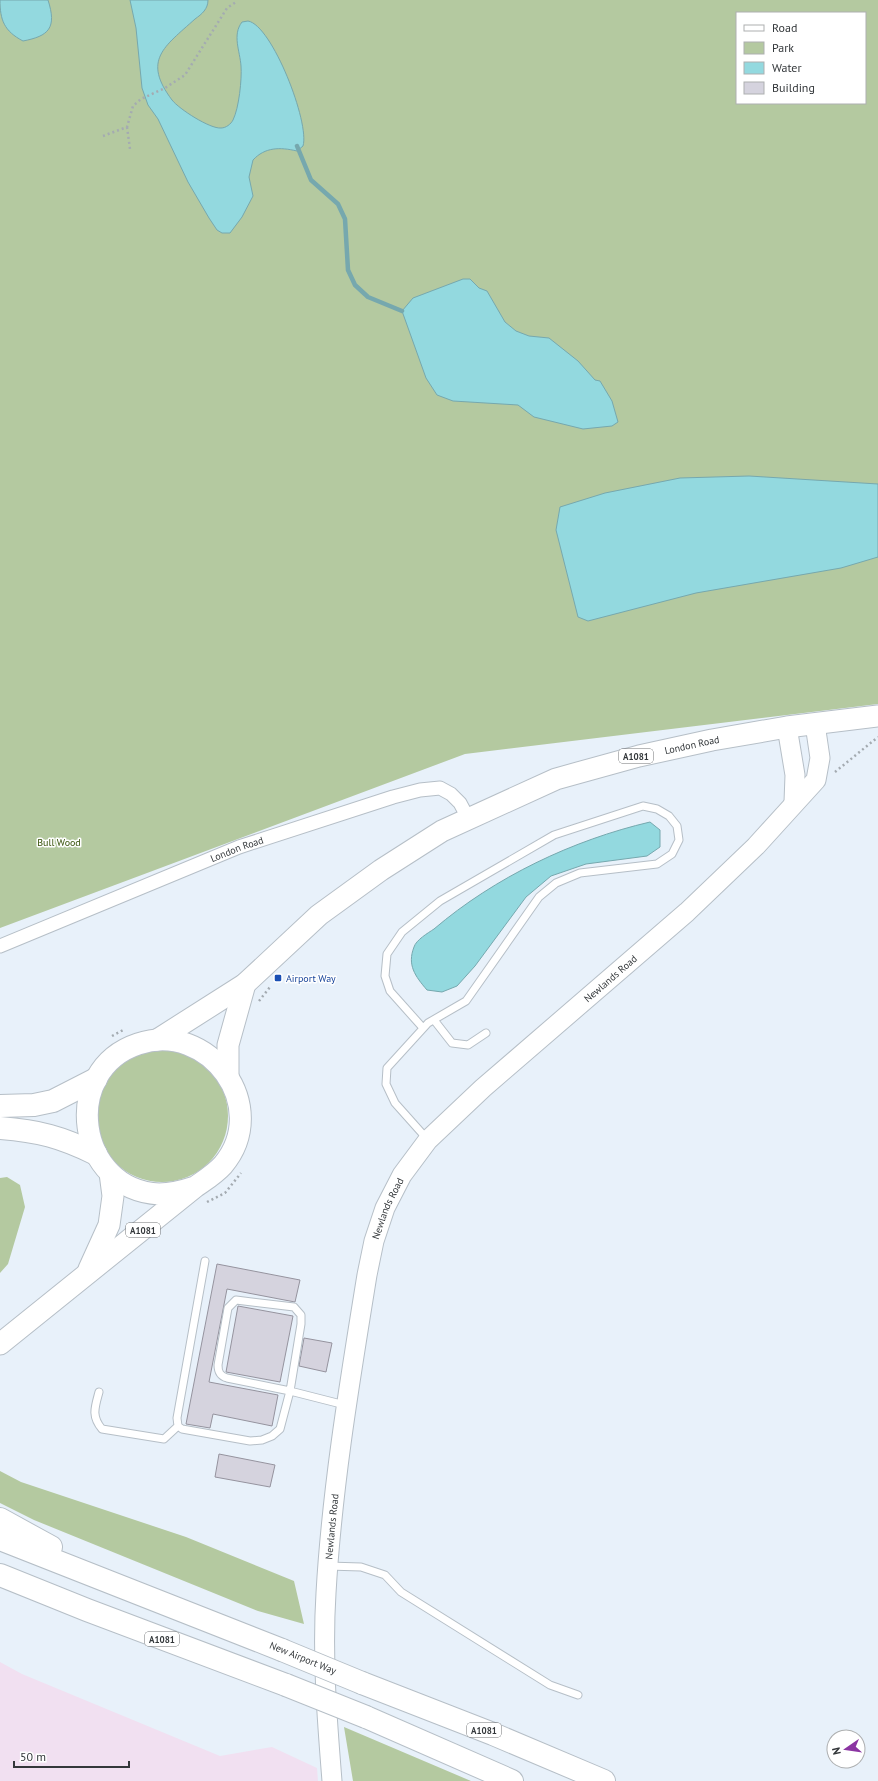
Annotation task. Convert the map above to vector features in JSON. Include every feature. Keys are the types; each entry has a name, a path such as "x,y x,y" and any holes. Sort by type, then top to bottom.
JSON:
{"highway":[{"path":"0,1106 34,1105 53,1101 96,1079"},
{"path":"0,1128 30,1130 47,1134 66,1140 96,1154"},
{"name":"A1081","path":"0,1519 135,1592"},
{"name":"New Airport Way","path":"0,1539 493,1734 604,1781"},
{"name":"A1081","path":"0,1575 86,1610 286,1685 366,1717 512,1781"}],"main road":[{"name":"London Road","path":"157,1040 245,984 319,915 349,892 442,831 468,818 556,779 599,766 698,744 787,727 878,716"},
{"path":"228,1075 228,1045 245,984"},
{"path":"157,1040 178,1041 197,1048 214,1060 228,1075 236,1092 240,1111 239,1130 234,1148 224,1164 211,1177 195,1187 177,1192 159,1194 147,1192 125,1184 110,1173 96,1154 87,1129 88,1104 96,1079 107,1064 122,1052 139,1044 157,1040"},
{"name":"A1081","path":"89,1271 109,1225 113,1196 110,1173"},
{"name":"A1081","path":"0,1344 195,1187"}],"street":[{"path":"815,724 820,758 816,780"},
{"path":"787,727 795,775 794,802"},
{"name":"Newlands Road","path":"332,1781 325,1643 328,1566 348,1406 367,1275 374,1241 385,1208 402,1175 428,1140 483,1088 687,912 756,846 794,802 816,780"},
{"name":"London Road","path":"0,946 239,847 394,797 420,790 440,788 451,794 460,803 468,818"}],"lane":[{"path":"424,1028 390,991 385,976 387,954 402,932 440,902 554,835 643,806 657,809 669,816 677,826 679,840 672,854 657,864 580,873 556,884 540,897 466,1001 434,1020 424,1028 387,1068 386,1084 395,1103 428,1140"},
{"path":"434,1020 452,1043 468,1045 486,1033"},
{"path":"178,1426 177,1418 205,1262"},
{"path":"178,1426 182,1429 250,1440 262,1440 272,1436 280,1429 290,1391 301,1324 301,1315 294,1307 236,1300 228,1308 218,1372 226,1378 290,1391 348,1406"},
{"path":"99,1392 95,1408 96,1421 102,1429 164,1439 178,1426"},
{"path":"328,1566 361,1567 385,1575 402,1592 544,1681 578,1695"}],"path":[{"path":"130,149 127,127 133,106 141,99 165,88 185,75 227,8 236,2"},
{"path":"104,136 127,127"},
{"path":"816,780 832,774 878,737"},
{"path":"258,1004 274,982"}],"shaded area":[{"path":"0,1662 22,1674 220,1756 272,1747 317,1768 318,1781 0,1781"}],"green space":[{"name":"Bull Wood","path":"0,0 878,0 878,704 465,754 0,928"},
{"path":"168,1050 187,1055 199,1061 209,1069 217,1079 223,1091 227,1103 227,1129 223,1141 217,1153 209,1163 199,1171 187,1177 175,1181 156,1182 137,1177 125,1171 115,1163 107,1153 101,1141 97,1129 96,1110 101,1091 107,1079 115,1069 125,1061 137,1055 149,1051"},
{"path":"7,1177 20,1185 25,1207 8,1264 0,1273 0,1178"},
{"path":"0,1471 21,1482 186,1537 294,1581 304,1624 258,1611 34,1520 0,1503"},
{"path":"344,1727 471,1781 353,1781"}],"water":[{"path":"0,0 48,0 52,18 49,29 39,36 23,41 11,33 4,24"},
{"path":"130,0 208,0 206,9 166,46 158,64 159,74 163,86 172,100 188,113 203,122 223,128 231,123 235,115 240,93 241,72 237,32 242,22 248,21 258,27 268,39 287,76 301,117 304,134 303,146 297,151 285,149 268,150 253,160 249,177 253,196 242,217 230,233 222,233 217,230 209,218 188,182 158,119 148,105 142,88 136,28"},
{"path":"463,279 470,279 479,288 487,291 505,322 516,331 529,336 549,338 578,361 595,380 600,381 612,401 618,422 612,426 583,429 534,417 518,405 453,401 437,395 426,378 402,311 413,298"},
{"path":"749,476 878,484 878,557 841,568 696,593 588,621 578,617 556,530 560,507 605,493 680,478"},
{"path":"650,822 660,830 660,847 647,856 586,864 551,876 526,897 475,966 457,986 442,992 427,990 419,980 413,970 411,959 415,944 458,910 509,877 564,850 592,839"}],"building":[{"path":"217,1264 300,1280 295,1302 227,1289 209,1382 278,1395 272,1426 213,1414 210,1428 186,1424"},
{"path":"238,1306 293,1316 280,1382 226,1372"},
{"path":"304,1338 332,1343 326,1372 299,1366"},
{"path":"219,1454 275,1465 270,1487 215,1477"}],"waterway":[{"path":"297,146 311,180 338,204 345,219 348,270 355,285 368,297 402,311"}],"place":[{"name":"Airport Way","path":"278,978"}]}
